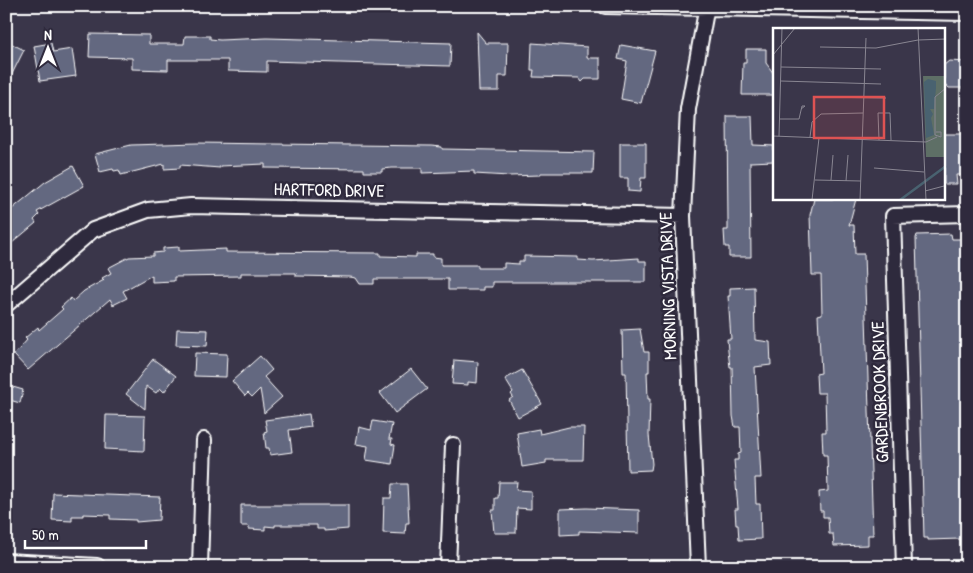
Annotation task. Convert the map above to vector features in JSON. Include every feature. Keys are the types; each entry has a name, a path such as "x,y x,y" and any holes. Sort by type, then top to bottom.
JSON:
{"street":[{"path":"604,6 967,13"},
{"name":"MORNING VISTA DRIVE","path":"698,567 683,216 688,109 707,8"},
{"name":"HARTFORD DRIVE","path":"6,305 94,230 148,210 191,206 683,216"},
{"name":"GARDENBROOK DRIVE","path":"904,567 893,216 967,214"},
{"path":"200,567 204,440"},
{"path":"448,567 453,445"},
{"path":"6,562 97,567"}],"building":[{"path":"477,32 486,43 508,43 507,76 499,76 499,91 479,91"},
{"path":"90,34 149,35 149,44 184,44 185,36 210,36 210,39 220,40 267,38 451,43 450,66 267,61 267,72 228,71 228,60 168,60 168,70 132,69 132,58 89,57"},
{"path":"10,43 24,50 6,86 6,49"},
{"path":"51,43 53,52 72,49 76,76 40,81 34,46"},
{"path":"532,43 587,47 587,58 600,58 600,79 585,79 582,82 579,78 533,77 534,70 531,70"},
{"path":"621,45 655,51 641,103 621,99 627,61 618,59"},
{"path":"746,49 766,49 766,63 773,73 773,95 742,95 743,63 746,63"},
{"path":"949,61 967,62 967,88 949,88 946,85 946,63"},
{"path":"727,116 752,116 753,145 773,146 773,161 750,162 751,257 729,257 729,247 725,247 724,230 728,230"},
{"path":"946,134 963,134 964,172 962,175 956,175 957,184 946,184"},
{"path":"197,143 431,146 442,147 442,149 594,152 593,173 541,173 540,175 509,176 474,174 474,171 422,173 422,168 392,168 382,169 382,172 364,172 364,169 265,168 265,164 220,166 220,168 180,165 180,168 164,169 164,164 121,175 119,170 114,171 113,169 100,172 95,154 131,145"},
{"path":"620,143 646,143 646,178 641,178 640,192 628,191 628,178 620,178"},
{"path":"73,166 84,186 37,212 39,215 34,220 36,223 6,248 6,214 45,182"},
{"path":"814,200 856,200 849,225 854,225 855,254 864,254 873,535 868,535 868,545 834,546 833,534 829,534 828,517 823,517 823,511 820,511 819,492 828,491 827,455 823,455 822,432 826,432 825,393 817,393 816,374 821,373 818,315 822,314 821,275 812,275 810,215"},
{"path":"951,234 952,239 967,239 967,531 960,539 928,540 928,538 924,538 916,238 917,235"},
{"path":"179,247 179,251 226,249 226,252 380,253 380,256 416,257 416,254 433,254 433,257 441,258 441,265 478,265 478,268 504,268 504,263 519,264 519,261 524,261 524,256 578,257 578,260 593,261 639,258 639,261 646,261 646,282 492,282 492,287 483,287 483,290 448,290 448,279 374,279 374,284 360,284 356,278 350,277 296,276 296,273 241,273 241,276 174,277 174,281 152,282 152,275 123,291 127,298 113,305 110,299 28,370 14,355 27,340 25,338 38,327 39,330 63,309 61,307 71,298 73,301 84,291 104,280 102,278 111,273 108,268 129,257 153,256 153,253 163,252 163,248"},
{"path":"754,287 755,340 770,342 771,365 755,367 761,478 755,478 756,504 760,504 761,539 739,540 735,509 738,509 734,460 738,460 738,454 741,453 740,427 735,427 733,416 732,367 730,367 727,339 731,339 728,296 730,296 730,288"},
{"path":"177,329 208,330 207,346 176,345"},
{"path":"640,329 644,352 649,352 649,372 647,372 648,399 650,399 649,435 652,464 651,470 628,471 626,373 623,373 622,330"},
{"path":"195,353 227,354 226,377 194,376"},
{"path":"260,356 272,370 264,377 282,397 264,413 260,389 252,397 248,393 245,396 232,381"},
{"path":"153,359 176,376 164,392 160,388 156,393 146,386 145,409 126,394"},
{"path":"454,360 478,362 477,383 468,382 468,385 452,384"},
{"path":"411,369 427,389 395,413 380,393"},
{"path":"522,370 542,404 518,417 509,400 513,397 511,394 513,392 505,379"},
{"path":"6,385 23,390 20,403 6,399"},
{"path":"309,414 311,427 289,430 292,452 270,455 269,448 266,448 264,432 267,431 265,420"},
{"path":"106,415 145,416 144,451 105,449"},
{"path":"373,421 392,424 389,439 392,439 391,444 395,445 392,464 366,460 368,446 356,444 359,427 371,430"},
{"path":"569,427 584,427 583,460 546,460 546,463 522,467 517,433 539,429 540,434"},
{"path":"499,482 517,482 516,490 531,491 531,509 517,508 516,533 494,533 492,510 495,510 495,498 498,498"},
{"path":"392,484 407,484 409,523 406,523 405,534 383,533 384,498 391,498"},
{"path":"53,493 160,497 159,520 136,522 136,520 110,519 110,515 83,514 83,516 72,516 72,521 52,520"},
{"path":"241,505 348,505 348,529 324,531 324,529 317,529 317,525 275,525 275,527 265,526 265,530 249,529 249,526 241,526"},
{"path":"560,509 639,510 639,533 579,531 579,534 560,535"}]}
